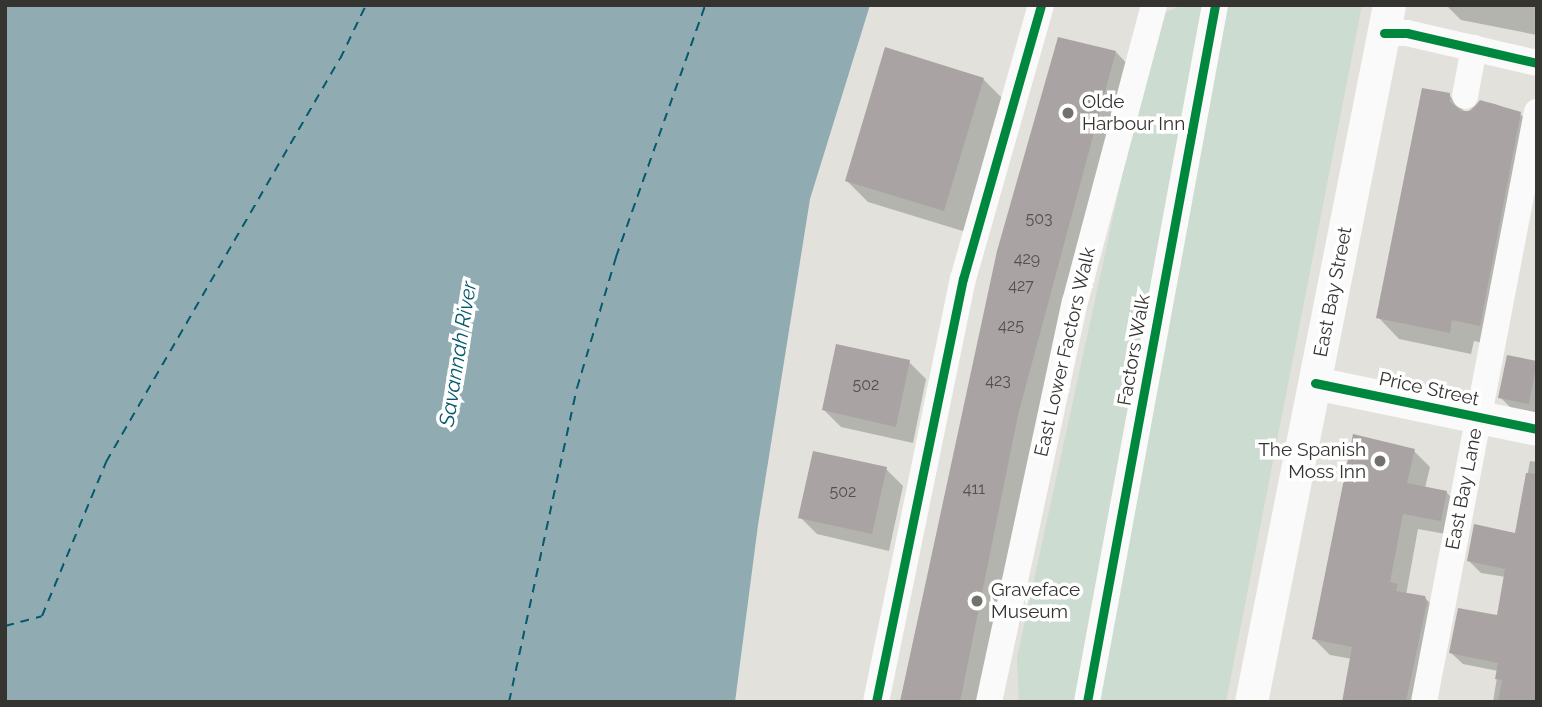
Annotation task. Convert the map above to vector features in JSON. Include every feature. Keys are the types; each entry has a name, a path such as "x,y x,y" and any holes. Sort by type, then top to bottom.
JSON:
{"main road":[{"name":"East Bay Street","path":"1251,702 1387,19"},
{"name":"Price Street","path":"1315,383 1537,429"}],"street":[{"path":"876,702 963,279 1041,5"},
{"name":"East Lower Factors Walk","path":"989,702 1075,302 1154,5"},
{"name":"Factors Walk","path":"1087,702 1214,5"},
{"path":"1387,19 1407,33 1537,63"},
{"path":"1465,96 1474,48"},
{"name":"East Bay Lane","path":"1424,702 1537,112"}],"green space":[{"path":"1183,5 1362,5 1226,702 1019,702 1017,658 1146,66 1164,13"}],"water":[{"name":"Savannah River","path":"5,5 870,5 810,199 758,525 735,702 5,702"}],"building":[{"path":"1058,37 1116,51 1018,415 960,702 900,702 997,251"},
{"path":"885,47 984,78 944,211 845,181"},
{"path":"1422,88 1450,93 1450,102 1461,111 1471,111 1480,100 1521,112 1480,326 1452,320 1450,333 1376,318"},
{"path":"836,344 910,360 896,427 822,410"},
{"path":"1507,355 1537,361 1529,404 1498,398"},
{"path":"1353,434 1415,449 1407,483 1447,491 1441,521 1403,514 1390,582 1398,584 1396,591 1425,596 1427,602 1406,702 1342,702 1352,647 1312,639"},
{"path":"813,451 887,467 872,534 798,518"},
{"path":"1526,473 1537,474 1537,702 1498,702 1502,680 1495,679 1498,663 1449,653 1458,608 1497,615 1505,569 1467,561 1474,524 1515,533"}],"ferry route":[{"path":"5,626 42,616 106,462 340,59 366,5"},
{"path":"509,702 577,388 616,257 705,5"}],"cycle path":[{"path":"876,702 963,279 1041,5"},
{"path":"1087,702 1215,5"},
{"path":"1384,33 1407,33 1537,63"},
{"path":"1315,383 1537,429"}],"place":[{"name":"Olde Harbour Inn","path":"1068,113"},
{"name":"The Spanish Moss Inn","path":"1380,461"},
{"name":"Graveface Museum","path":"977,601"}]}
